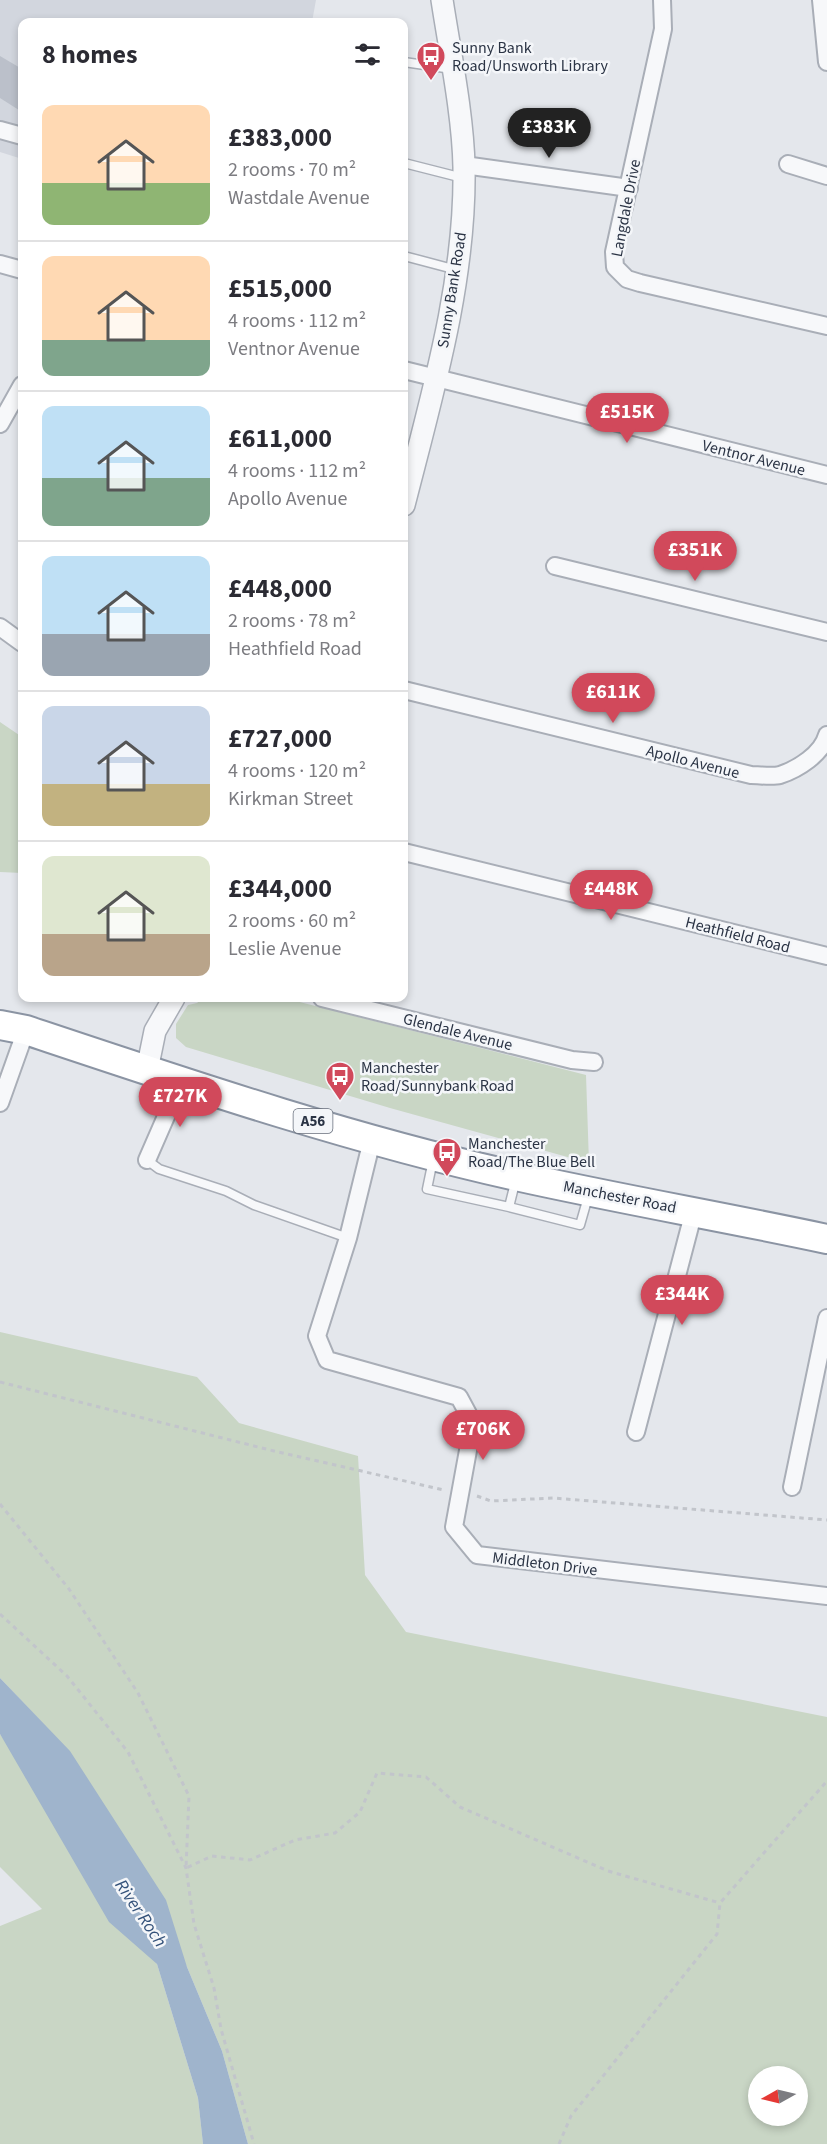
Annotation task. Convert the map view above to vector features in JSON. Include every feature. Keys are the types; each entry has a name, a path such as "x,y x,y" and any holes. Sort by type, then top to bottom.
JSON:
{"highway":[{"name":"Manchester Road","path":"13,1027 181,1082 372,1140 517,1176 827,1239"}],"street":[{"name":"Sunny Bank Road","path":"408,489 436,379 457,270 464,171 442,0"},
{"name":"Langdale Drive","path":"662,0 663,29 614,252 615,267 619,273 640,283 827,326"},
{"path":"820,0 827,62"},
{"path":"0,129 18,135"},
{"path":"788,164 827,176"},
{"path":"464,171 628,188"},
{"path":"0,264 18,269"},
{"name":"Ventnor Avenue","path":"408,371 827,475"},
{"path":"0,423 18,392"},
{"path":"555,566 827,632"},
{"path":"0,627 18,640"},
{"name":"Apollo Avenue","path":"408,691 751,775 778,776 805,764 825,742 827,735"},
{"name":"Heathfield Road","path":"408,853 827,956"},
{"path":"147,1070 155,1031 172,1002"},
{"name":"Glendale Avenue","path":"338,1002 572,1060 594,1062"},
{"path":"0,1103 13,1027"},
{"path":"147,1160 181,1082"},
{"name":"Middleton Drive","path":"372,1140 348,1238 317,1336 327,1360 459,1397 472,1424 454,1527 477,1555 827,1596"},
{"path":"636,1432 694,1211"},
{"path":"792,1487 827,1318"}],"lane":[{"path":"408,63 452,69"},
{"path":"408,164 464,171"},
{"path":"408,257 457,270"},
{"path":"434,1156 427,1190 580,1225 590,1191"},
{"path":"147,1160 159,1169 226,1191 254,1204 348,1238"},
{"path":"509,1207 517,1176"}],"path":[{"path":"0,1382 436,1490 461,1490 491,1501 553,1498 827,1520"},
{"path":"0,1504 69,1589 138,1693 189,1796 186,1868 194,1924 214,1988 221,2029 254,2144"},
{"path":"0,1614 67,1676 128,1752 186,1868"},
{"path":"186,1868 212,1857 250,1860 295,1840 335,1833 360,1812 377,1773 426,1777 460,1807 608,1871 720,1903"},
{"path":"559,2144 571,2116 717,1934 720,1903 827,1781"}],"shaded area":[{"path":"0,0 316,0 313,18 18,18 18,158 0,152"}],"green space":[{"path":"0,722 18,734 18,873 0,872"},
{"path":"300,1002 586,1075 589,1163 390,1108 186,1047 176,1038 176,1024 188,1005"},
{"path":"0,1332 197,1377 239,1423 358,1456 365,1575 406,1632 827,1717 827,2144 248,2144 222,2051 187,1967 69,1751 0,1678"},
{"path":"0,1734 157,1964 198,2098 203,2144 0,2144 0,1926 42,1909 0,1867"}],"water":[{"name":"River Roch","path":"0,1678 70,1751 166,1900 187,1967 222,2051 248,2144 203,2144 198,2098 157,1964 109,1922 0,1734"}],"building":[{"path":"0,56 18,67 18,109 0,98"}],"place":[{"name":"Sunny Bank Road/Unsworth Library","path":"431,82"},
{"name":"Manchester Road/Sunnybank Road","path":"340,1102"},
{"name":"Manchester Road/The Blue Bell","path":"447,1178"}]}
